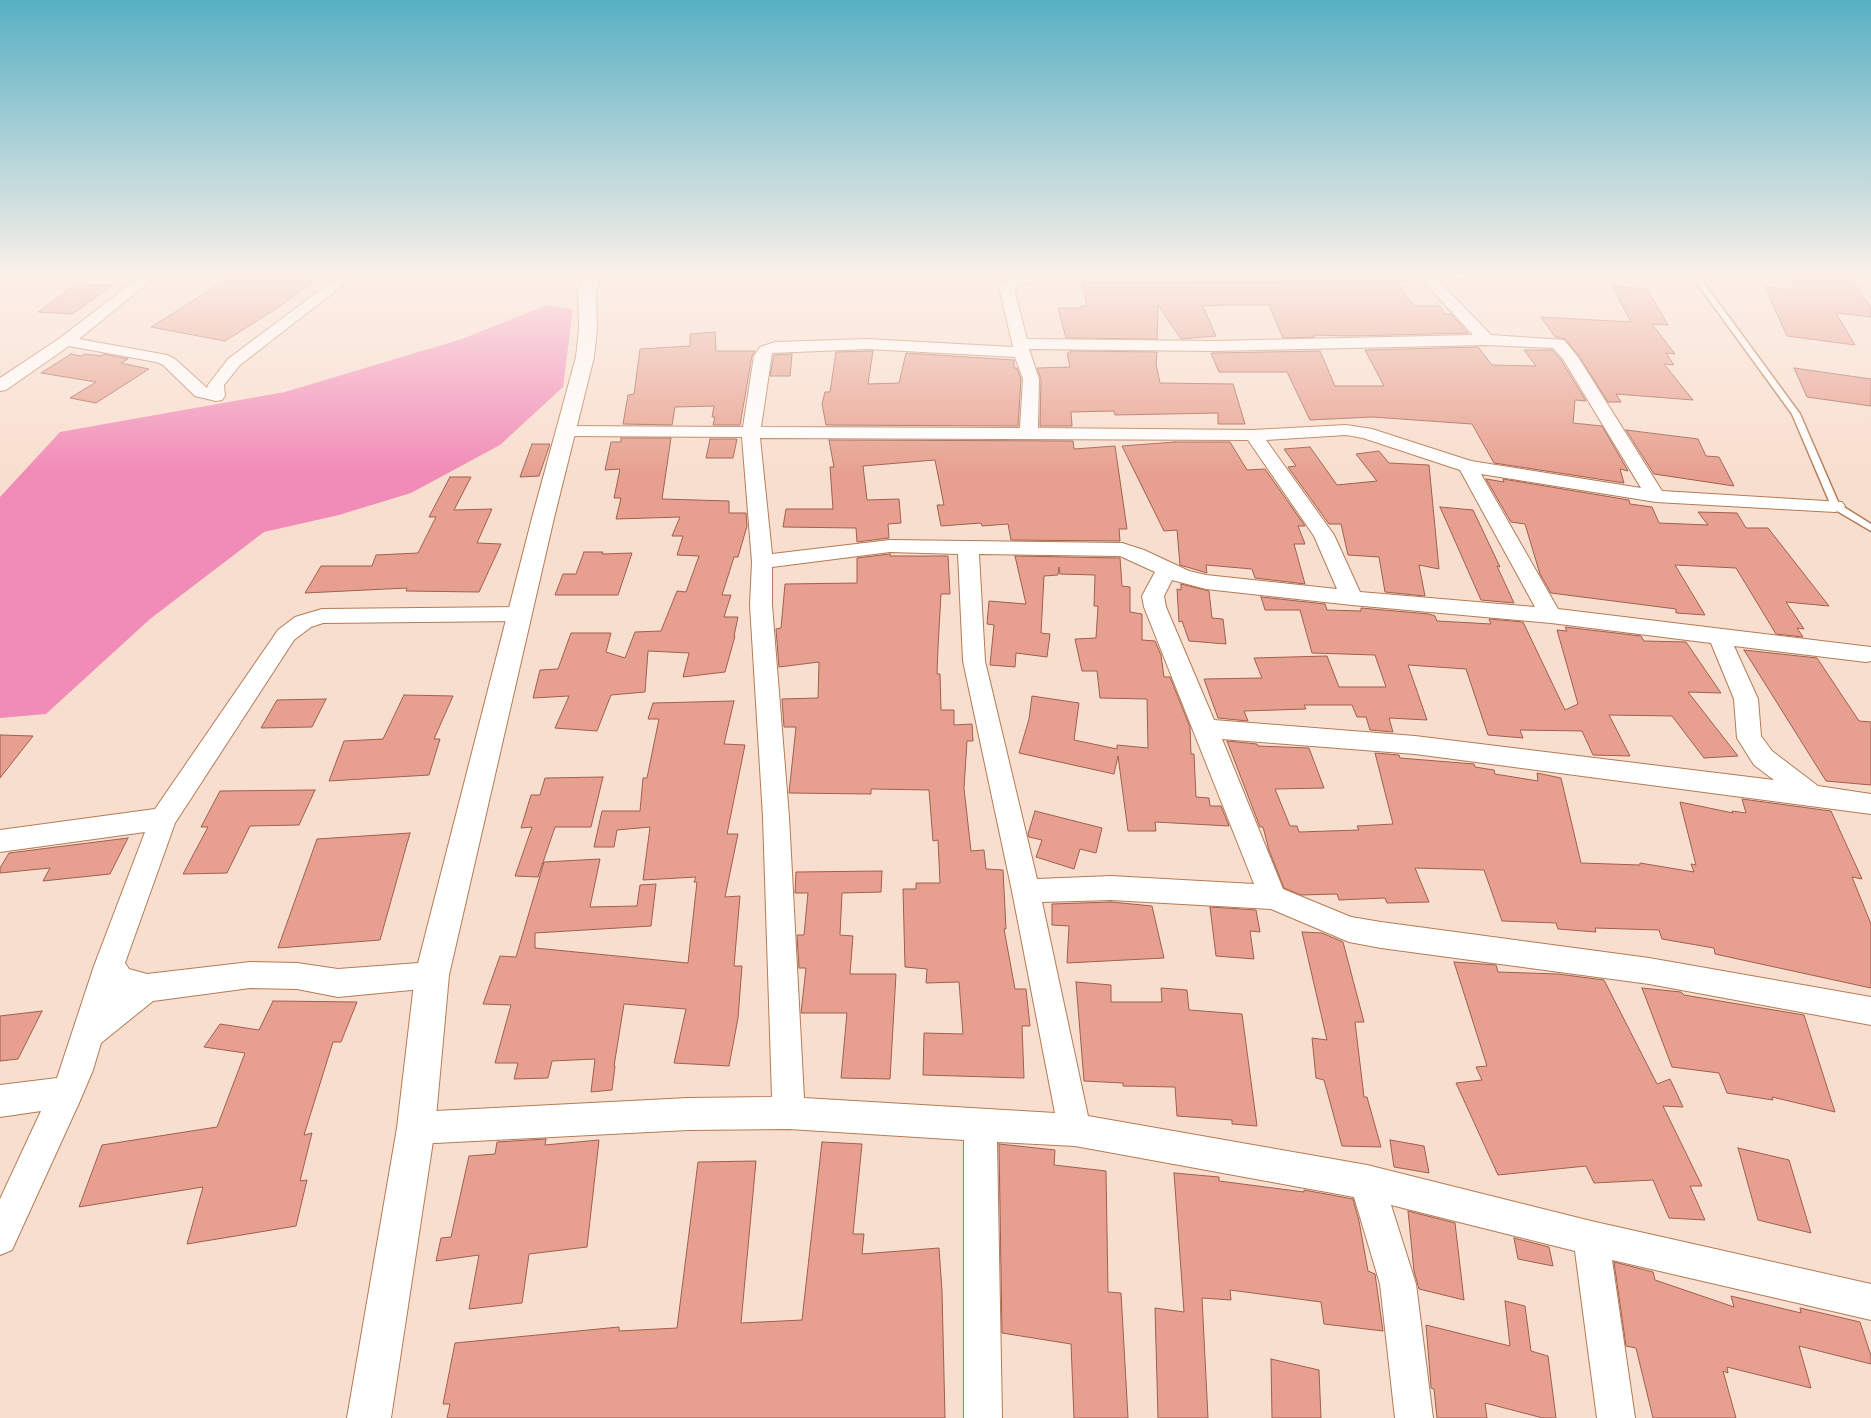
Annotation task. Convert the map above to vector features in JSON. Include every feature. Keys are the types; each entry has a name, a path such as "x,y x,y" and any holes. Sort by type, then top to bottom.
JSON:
{"street":[{"path":"0,386 66,341"},
{"path":"67,341 162,358 169,362 201,392 216,396 216,384 234,362 262,341"},
{"path":"369,1418 416,1128 432,975 565,431 585,357 587,341"},
{"path":"1019,341 1031,379 1029,432"},
{"path":"789,1113 776,817 761,605 762,562 751,432 762,356 766,350 775,347 867,344 1021,348 1433,341"},
{"path":"1514,341 1558,343 1570,356 1656,496"},
{"path":"565,431 1253,434 1346,430 1366,433 1467,466 1656,496 1835,506"},
{"path":"1253,434 1324,535 1352,598"},
{"path":"1467,466 1551,616"},
{"path":"762,562 890,546 1122,550 1183,577 1206,582 1352,598 1551,616 1866,654"},
{"path":"968,546 974,661 1026,891 1075,1130"},
{"path":"1167,569 1153,596 1155,607 1273,897"},
{"path":"0,1238 77,1070 109,966 164,819 286,635 303,622 322,616 520,614"},
{"path":"1719,636 1746,699 1749,738 1763,758 1811,795"},
{"path":"1206,729 1415,745 1811,795 1870,808"},
{"path":"0,841 164,819"},
{"path":"1026,891 1112,888 1273,897 1349,929 1381,935 1649,971 1871,1011"},
{"path":"109,966 120,980 147,988 250,975 297,976 338,983 432,975"},
{"path":"88,1034 147,988"},
{"path":"0,1101 68,1092"},
{"path":"416,1128 688,1114 789,1113 1075,1130 1367,1182 1591,1238 1871,1302"},
{"path":"980,1124 983,1418"},
{"path":"1367,1182 1398,1284 1414,1418"},
{"path":"1591,1238 1616,1418"}],"lane":[{"path":"1743,341 1796,414 1835,506 1871,528"}],"shaded area":[{"path":"455,341 569,341 563,387 500,445 411,493 339,515 264,532 150,619 46,714 0,718 0,497 60,432 285,392"}],"building":[{"path":"690,341 715,341 716,351 755,351 752,356 740,425 713,425 715,417 712,417 714,406 675,407 672,425 623,424 628,395 634,394 640,349 690,346"},
{"path":"1567,341 1665,341 1675,354 1666,353 1674,365 1664,364 1693,400 1616,394 1621,402 1608,402 1579,356"},
{"path":"1826,341 1853,341 1855,345"},
{"path":"1478,347 1492,365 1536,366 1524,350 1552,350 1561,360 1586,401 1575,400 1573,423 1602,426 1628,471 1620,469 1624,483 1494,463 1472,424 1372,417 1310,420 1287,372 1219,372 1211,353 1320,351 1335,386 1384,386 1365,350"},
{"path":"873,351 868,384 899,383 906,353 1014,360 1014,368 1017,368 1021,379 1018,426 826,425 822,404 825,392 830,392 836,352"},
{"path":"1070,351 1157,352 1156,364 1160,383 1233,384 1245,424 1218,424 1218,413 1115,415 1114,411 1071,412 1072,426 1040,426 1041,379 1037,368 1070,367 1067,353 1071,353"},
{"path":"71,354 101,356 104,354 128,359 121,363 149,369 96,403 70,398 96,382 41,373"},
{"path":"792,354 790,376 770,376 774,355"},
{"path":"1794,368 1871,379 1871,406 1807,397"},
{"path":"1626,430 1698,439 1706,456 1719,457 1734,486 1654,474"},
{"path":"621,438 671,438 662,499 729,501 729,513 746,513 747,526 738,557 734,557 722,595 731,595 724,617 738,617 735,636 725,672 683,677 689,653 648,651 645,692 611,695 597,731 555,728 569,696 533,698 540,670 558,669 571,633 611,633 606,652 625,658 635,632 661,631 677,591 686,592 699,556 677,555 683,536 672,536 680,517 616,519 621,498 614,498 620,469 605,470 611,442 621,442"},
{"path":"710,439 737,439 733,458 706,458"},
{"path":"829,440 1073,441 1074,449 1115,446 1127,529 1119,529 1120,541 1011,540 1008,524 982,526 981,523 941,526 937,505 944,505 935,460 863,466 867,500 899,499 901,523 888,524 889,538 857,542 856,528 783,527 786,509 833,509 830,467 834,467"},
{"path":"1175,442 1230,442 1247,470 1265,469 1305,526 1298,526 1305,544 1294,544 1305,584 1255,578 1252,569 1206,565 1207,573 1180,565 1177,530 1164,531 1122,446"},
{"path":"532,444 550,444 539,476 520,477"},
{"path":"1310,447 1337,485 1377,481 1356,454 1379,451 1389,463 1429,465 1439,569 1419,565 1425,596 1385,592 1379,557 1348,555 1341,524 1329,524 1288,467 1296,466 1284,449"},
{"path":"450,477 471,477 454,510 492,509 477,543 501,544 479,592 406,591 407,588 305,593 321,566 372,566 376,555 418,553 436,517 429,517"},
{"path":"1486,479 1504,482 1503,479 1629,500 1630,504 1652,507 1659,523 1708,525 1698,512 1737,513 1746,528 1768,528 1829,606 1786,602 1804,629 1797,628 1803,637 1776,634 1736,568 1675,565 1705,615 1676,613 1676,609 1551,593 1540,574 1525,524 1511,522"},
{"path":"1440,507 1473,510 1500,567 1497,566 1514,603 1481,600"},
{"path":"584,552 603,552 602,554 632,553 618,595 555,595 563,574 576,574"},
{"path":"890,554 890,556 948,556 950,594 941,594 938,647 937,674 940,674 941,710 954,710 954,725 972,724 973,741 967,741 964,788 971,851 984,850 986,869 1003,870 1006,929 1004,929 1015,989 1026,989 1030,1026 1022,1026 1024,1078 923,1075 924,1033 963,1034 959,982 926,983 927,969 905,967 903,889 916,889 916,883 940,883 938,840 933,841 929,790 871,789 871,794 789,793 796,727 784,727 782,699 818,698 819,662 779,667 776,629 781,628 785,584 857,583 857,558"},
{"path":"1015,556 1120,558 1122,586 1130,587 1130,612 1142,614 1142,640 1155,641 1161,655 1164,677 1170,677 1190,727 1191,754 1194,754 1196,797 1209,798 1210,806 1221,806 1229,826 1155,822 1156,831 1128,831 1118,756 1114,774 1019,753 1029,719 1032,696 1079,703 1074,740 1117,749 1117,745 1148,748 1147,699 1100,698 1097,671 1082,671 1075,639 1096,638 1098,606 1094,606 1095,575 1060,574 1059,567 1058,575 1044,576 1041,633 1050,634 1047,657 1016,653 1015,667 990,665 994,625 987,624 989,601 1026,604"},
{"path":"1181,584 1209,591 1212,618 1223,619 1226,644 1189,641 1182,621 1179,622 1177,589 1181,590"},
{"path":"1261,597 1325,604 1327,610 1361,611 1361,608 1429,614 1435,616 1437,621 1491,624 1489,619 1523,622 1565,710 1578,704 1557,630 1567,631 1565,627 1641,636 1644,641 1686,642 1721,693 1688,692 1738,756 1704,758 1672,716 1609,715 1630,756 1593,755 1582,731 1520,730 1523,738 1488,735 1466,669 1408,665 1427,720 1389,718 1393,732 1370,730 1366,717 1357,717 1352,705 1304,705 1306,709 1244,711 1248,721 1218,718 1204,679 1262,678 1254,658 1327,656 1339,687 1386,687 1375,655 1312,653 1300,610 1265,610"},
{"path":"1744,650 1817,658 1859,721 1871,722 1871,785 1826,781"},
{"path":"404,695 453,696 434,739 440,739 429,775 329,781 344,741 383,739"},
{"path":"326,699 312,727 261,728 277,700"},
{"path":"734,701 724,744 745,745 727,834 738,834 725,897 740,896 734,966 742,966 738,1018 729,1066 674,1063 686,1009 624,1004 612,1090 591,1092 595,1059 552,1061 548,1078 514,1079 518,1063 495,1063 511,1005 483,1004 500,956 516,957 544,862 600,859 590,907 637,906 640,885 656,884 651,926 535,933 535,948 688,963 697,882 694,882 696,877 643,880 650,827 617,830 614,847 594,847 602,811 640,811 643,778 647,778 659,719 648,719 653,703"},
{"path":"0,735 33,736 0,778"},
{"path":"1227,741 1257,744 1258,746 1309,748 1324,788 1275,789 1290,826 1297,826 1299,832 1359,830 1357,826 1393,824 1375,753 1399,755 1400,758 1474,764 1475,767 1494,770 1495,774 1538,781 1537,773 1561,778 1581,863 1640,865 1640,863 1694,872 1691,864 1696,865 1680,802 1733,813 1732,811 1746,813 1742,799 1831,811 1862,879 1852,877 1871,924 1871,988 1715,954 1714,948 1662,939 1659,930 1595,928 1596,932 1558,929 1556,923 1502,921 1484,870 1415,868 1429,902 1387,903 1385,898 1339,900 1337,894 1301,895 1284,888 1269,850 1263,827 1260,827"},
{"path":"603,777 591,827 555,827 538,877 515,876 532,827 521,828 531,795 540,795 545,778"},
{"path":"315,790 299,825 250,826 227,873 183,874 208,827 201,827 220,791"},
{"path":"1035,811 1102,828 1096,853 1080,849 1074,869 1036,857 1042,840 1029,837 1028,834"},
{"path":"410,833 380,940 278,948 317,839"},
{"path":"128,838 110,874 43,881 50,868 0,873 0,868 9,853"},
{"path":"882,871 881,892 842,893 840,935 853,936 850,974 896,974 890,1079 841,1078 847,1013 801,1013 806,968 799,968 797,935 804,935 808,893 795,893 796,872"},
{"path":"1111,902 1152,906 1164,958 1067,963 1069,926 1052,925 1052,904"},
{"path":"1210,907 1256,910 1260,932 1250,931 1254,959 1216,956"},
{"path":"1302,932 1322,933 1343,942 1364,1022 1355,1022 1364,1097 1367,1097 1381,1147 1342,1146 1324,1080 1316,1078 1312,1038 1327,1040"},
{"path":"1454,962 1496,965 1498,972 1558,974 1604,980 1657,1084 1670,1079 1683,1107 1663,1106 1702,1186 1690,1186 1705,1220 1669,1218 1653,1180 1594,1183 1586,1166 1498,1175 1456,1083 1482,1080 1476,1067 1487,1066"},
{"path":"1076,982 1111,985 1111,1002 1162,1002 1161,988 1187,990 1189,1010 1242,1014 1257,1126 1232,1124 1232,1120 1177,1116 1175,1087 1123,1086 1123,1083 1084,1081"},
{"path":"1642,988 1681,992 1684,995 1804,1015 1835,1112 1772,1097 1773,1100 1727,1093 1719,1073 1672,1067"},
{"path":"273,1001 357,1002 341,1042 333,1042 304,1135 312,1133 300,1181 307,1180 296,1226 187,1244 203,1187 79,1207 102,1145 217,1127 245,1053 204,1047 220,1024 259,1030"},
{"path":"42,1011 18,1059 0,1061 0,1016"},
{"path":"546,1139 545,1145 599,1140 587,1247 529,1254 522,1303 469,1309 479,1255 436,1261 441,1238 451,1237 469,1156 495,1154 497,1142"},
{"path":"1390,1140 1424,1146 1429,1173 1394,1167"},
{"path":"822,1142 862,1144 853,1234 864,1234 862,1254 939,1248 945,1418 447,1418 450,1404 443,1404 455,1343 619,1327 619,1331 677,1328 698,1162 756,1161 741,1323 802,1320"},
{"path":"999,1144 1055,1150 1054,1165 1106,1171 1108,1292 1121,1293 1128,1418 1074,1418 1071,1344 1002,1333"},
{"path":"1738,1148 1789,1160 1811,1233 1758,1220"},
{"path":"1174,1173 1219,1177 1219,1181 1304,1192 1304,1190 1353,1199 1368,1271 1375,1274 1383,1331 1324,1324 1321,1302 1230,1290 1231,1300 1202,1298 1208,1418 1158,1418 1155,1308 1184,1312"},
{"path":"1408,1211 1455,1223 1464,1300 1419,1289 1414,1271"},
{"path":"1514,1238 1549,1247 1553,1266 1518,1259"},
{"path":"1614,1262 1653,1272 1655,1280 1734,1307 1731,1296 1801,1313 1800,1308 1860,1322 1871,1356 1871,1364 1799,1346 1811,1388 1727,1367 1728,1373 1723,1371 1736,1418 1653,1418 1636,1348 1626,1346"},
{"path":"1505,1301 1525,1306 1531,1351 1548,1356 1556,1418 1543,1418 1485,1403 1487,1418 1437,1418 1434,1389 1431,1388 1426,1325 1510,1346"},
{"path":"1271,1359 1319,1370 1321,1418 1272,1418"}]}
